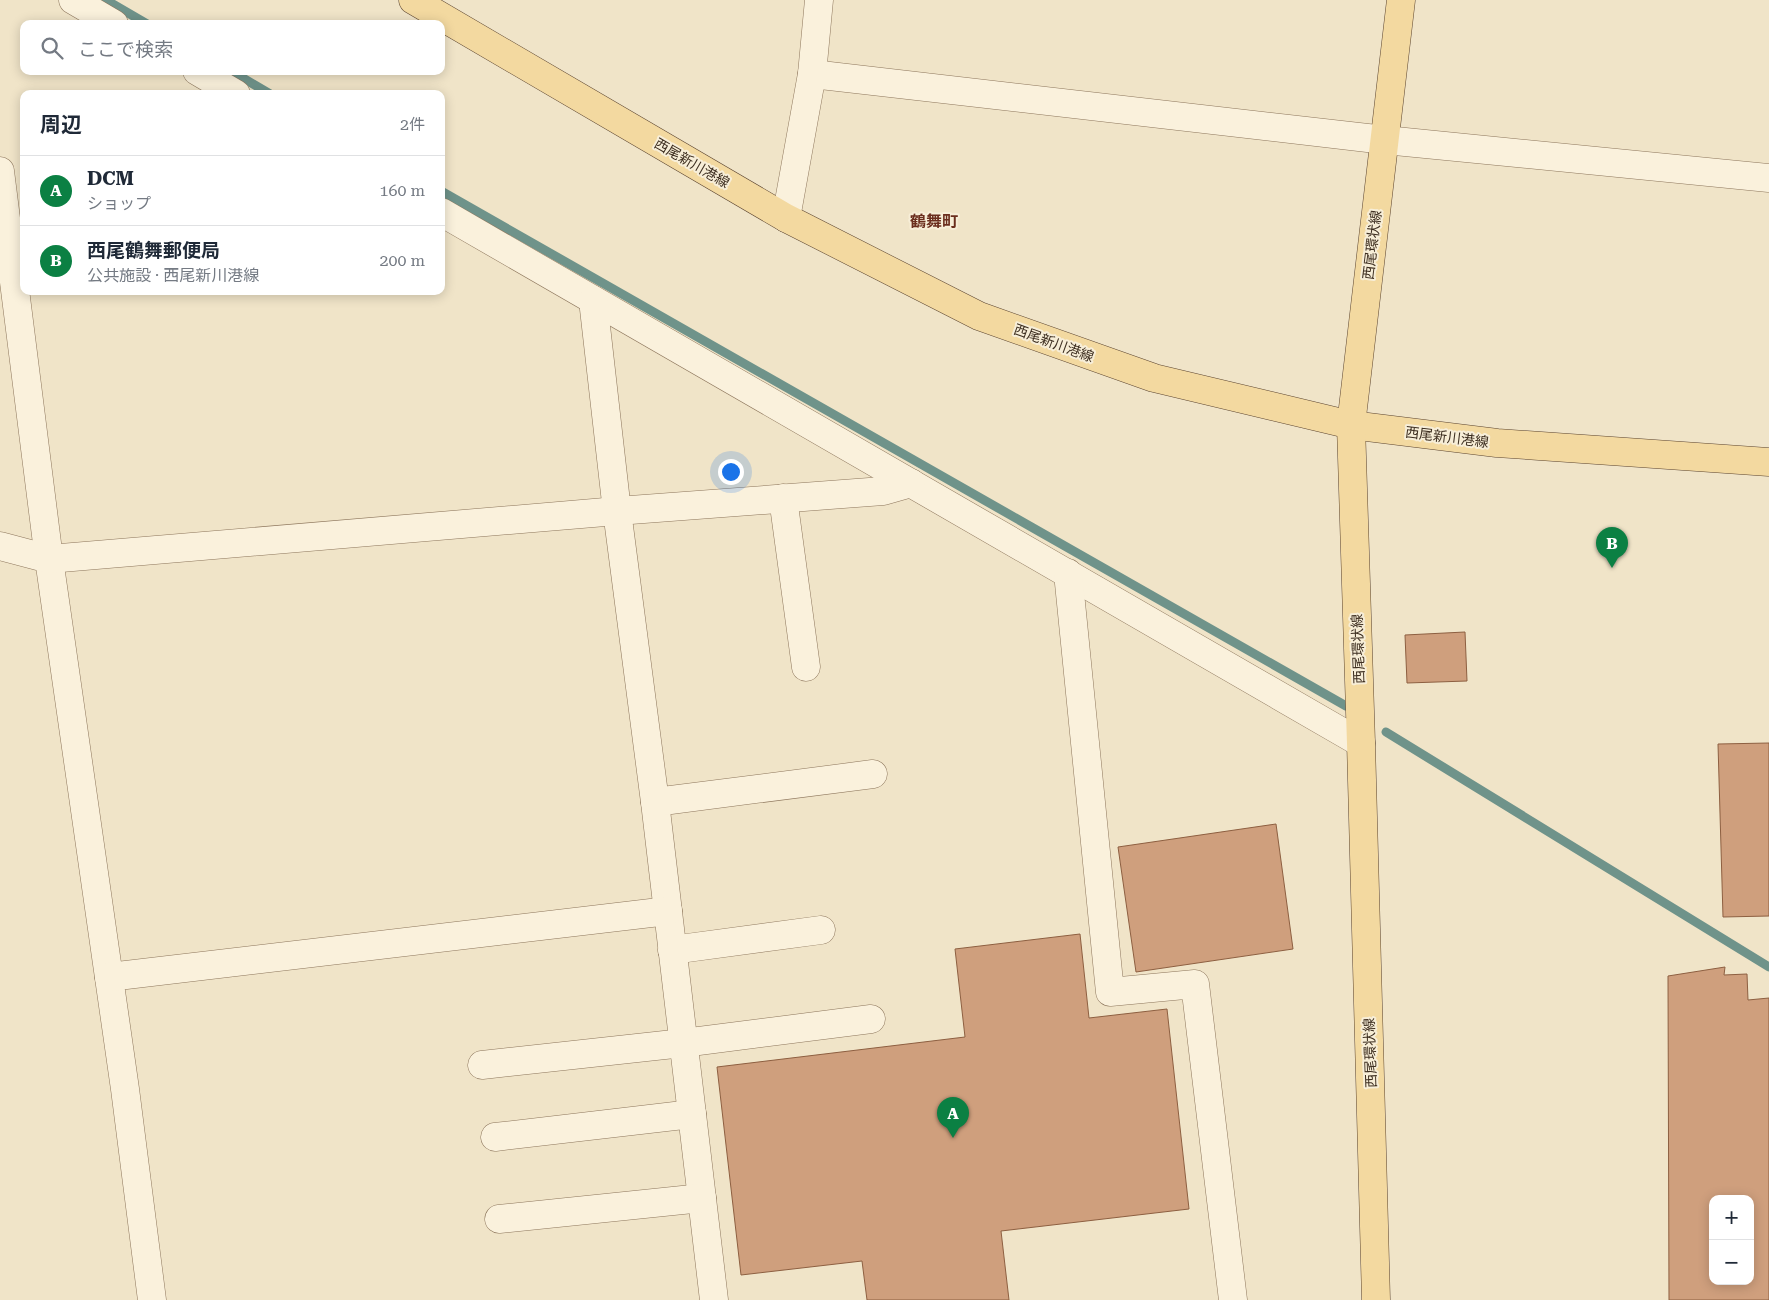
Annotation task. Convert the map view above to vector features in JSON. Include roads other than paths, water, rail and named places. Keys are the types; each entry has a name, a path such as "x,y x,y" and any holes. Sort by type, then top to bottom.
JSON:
{"main road":[{"name":"西尾新川港線","path":"413,0 786,218 979,316 1154,378 1351,425 1496,443 1769,462"},
{"name":"西尾環状線","path":"1376,1300 1351,425 1401,0"}],"street":[{"path":"73,0 107,20"},
{"path":"786,218 812,74 819,0"},
{"path":"812,74 1385,140 1769,178"},
{"path":"204,75 229,90"},
{"path":"0,171 49,559 127,1099 152,1300"},
{"path":"445,214 1361,743"},
{"path":"593,300 617,511 655,802 714,1300"},
{"path":"0,546 49,559 617,511 883,491 911,483"},
{"path":"783,498 806,667"},
{"path":"1068,573 1110,992 1195,984 1233,1300"},
{"path":"655,802 873,774"},
{"path":"109,978 668,911"},
{"path":"672,950 821,930"},
{"path":"482,1065 684,1043 871,1019"},
{"path":"494,1137 692,1114"},
{"path":"499,1219 702,1198"}],"waterway":[{"path":"106,0 140,20"},
{"path":"238,75 263,90"},
{"path":"445,193 1346,706"},
{"path":"1386,732 1769,967"}],"place":[{"name":"西尾鶴舞郵便局","path":"1612,568"},
{"name":"DCM","path":"953,1138"}],"district":[{"name":"鶴舞町","path":"934,221"}]}
